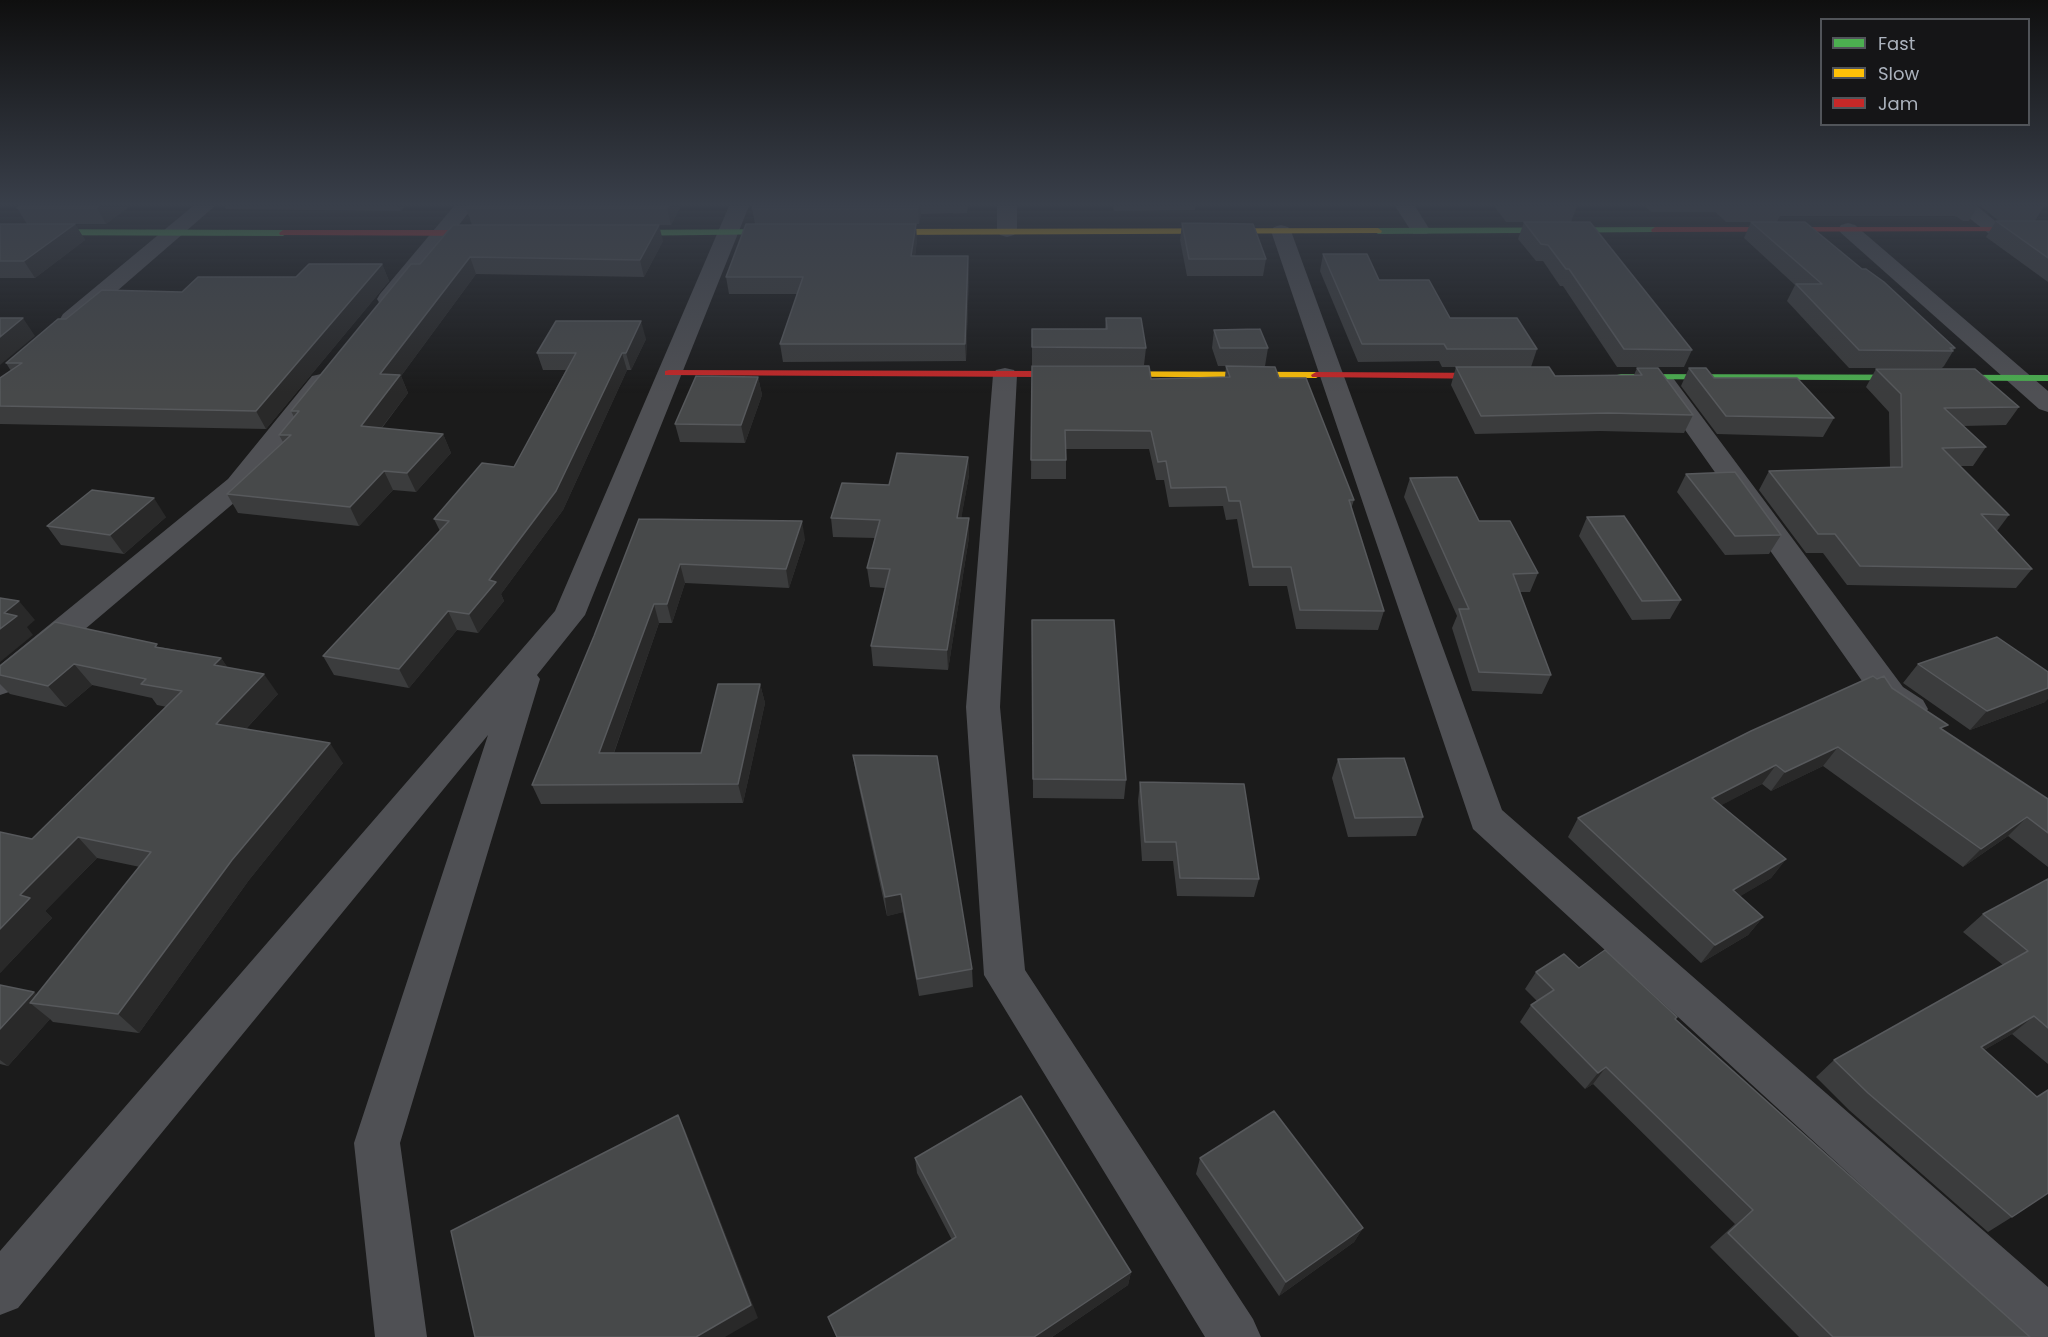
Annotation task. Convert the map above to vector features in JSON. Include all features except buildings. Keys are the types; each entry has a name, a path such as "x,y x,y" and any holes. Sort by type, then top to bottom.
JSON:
{"main road":[{"path":"669,373 1507,376"},
{"path":"1612,377 2048,378"}],"street":[{"path":"54,334 131,268"},
{"path":"369,323 413,268"},
{"path":"0,1290 569,615 712,268"},
{"path":"1294,268 1486,818 2048,1321"},
{"path":"1893,268 2048,404"},
{"path":"0,682 237,485 339,359"},
{"path":"1005,375 983,707 1005,975 1235,1337"},
{"path":"1659,377 1892,696 1931,723"},
{"path":"401,1337 377,1143 528,663"}],"traffic: fast":[{"path":"1621,377 2048,378"}],"traffic: slow":[{"path":"1038,374 1316,375"}],"traffic: jam":[{"path":"669,373 1038,374"},
{"path":"1316,375 1498,376"}]}
